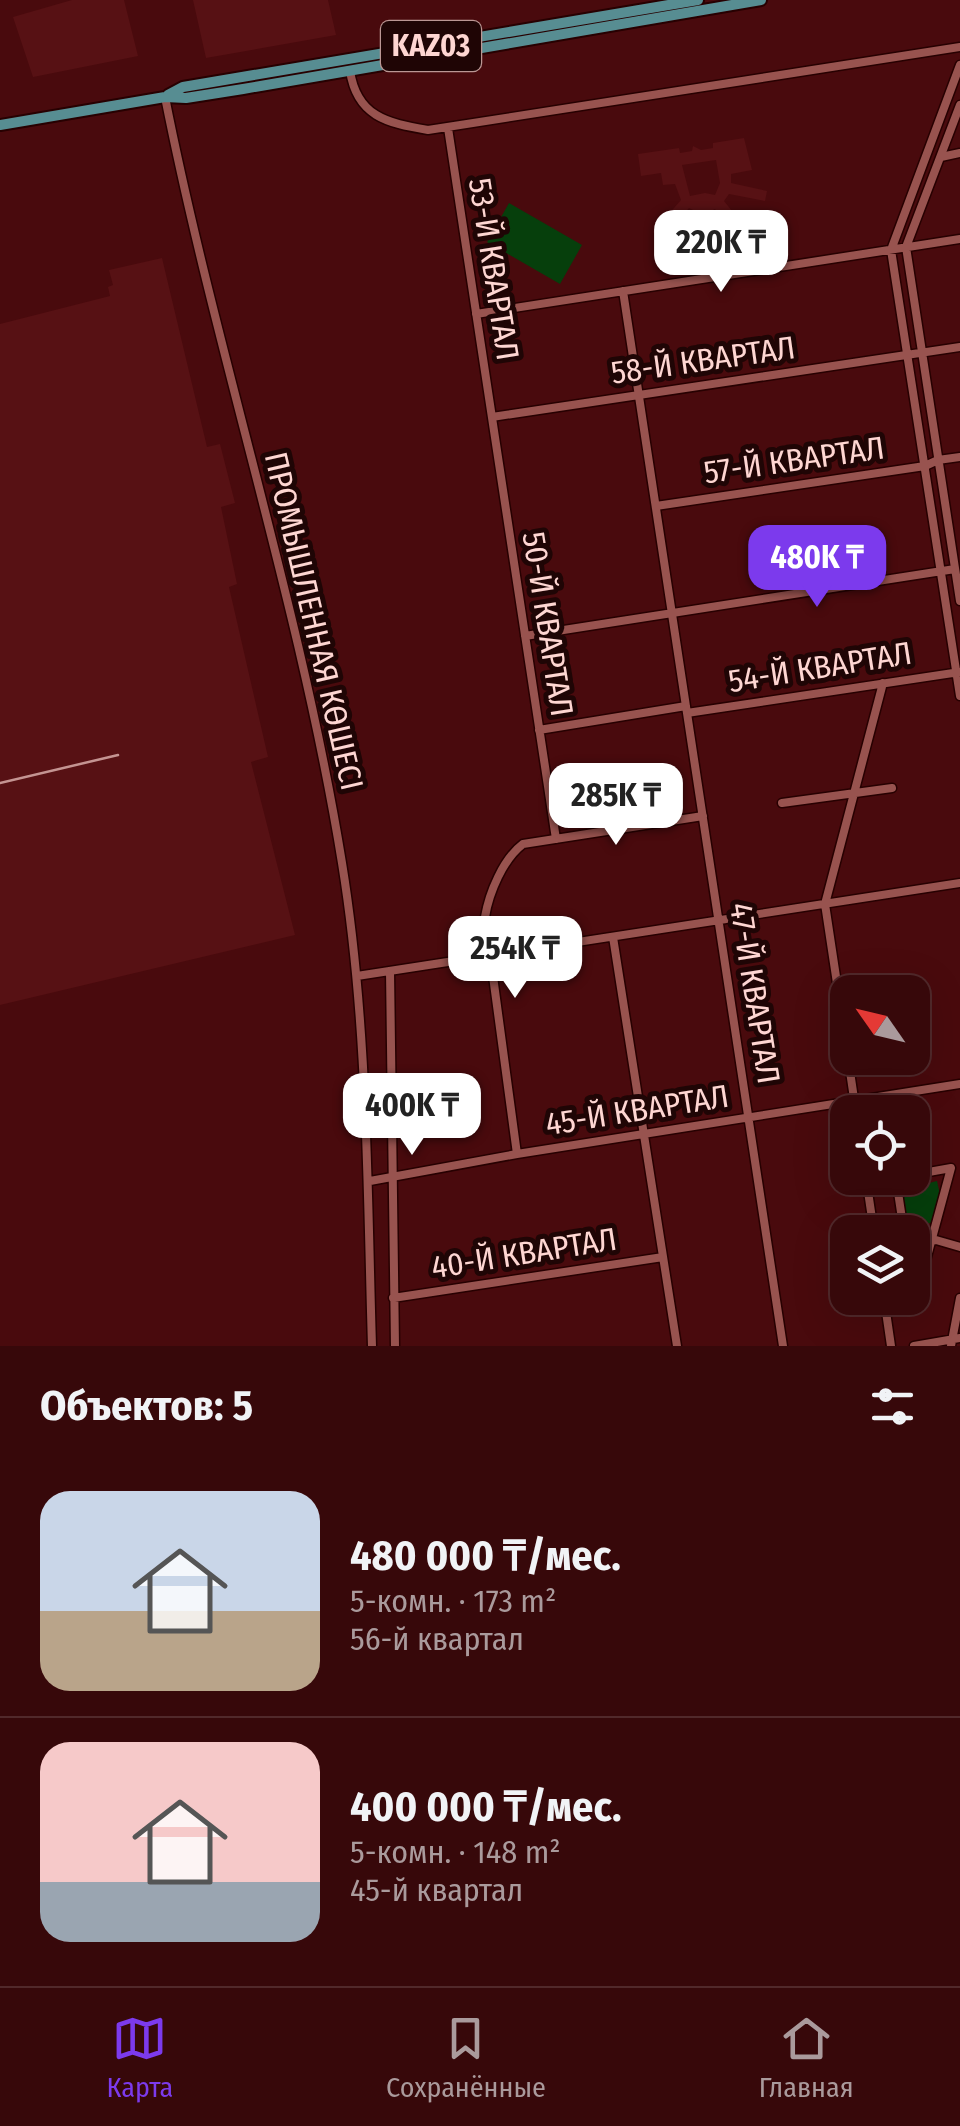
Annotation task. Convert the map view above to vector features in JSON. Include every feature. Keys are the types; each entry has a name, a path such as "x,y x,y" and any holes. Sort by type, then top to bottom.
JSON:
{"main road":[{"name":"KАZ03","path":"0,124 165,97 186,98 698,0"},
{"name":"KАZ03","path":"348,66 761,0"}],"street":[{"path":"348,66 353,92 360,104 372,112 410,126 448,128 960,48"},
{"path":"960,65 892,250 960,696"},
{"name":"ПРОМЫШЛЕННАЯ КӨШЕСІ","path":"165,97 317,738 342,862 357,965 370,1181 372,1346"},
{"path":"960,105 906,248 960,601"},
{"name":"53-Й КВАРТАЛ","path":"448,128 492,417"},
{"path":"927,152 940,157 960,154"},
{"path":"476,314 960,239"},
{"name":"47-Й КВАРТАЛ","path":"624,291 783,1346"},
{"name":"58-Й КВАРТАЛ","path":"492,417 960,347"},
{"name":"50-Й КВАРТАЛ","path":"492,417 556,839"},
{"name":"57-Й КВАРТАЛ","path":"656,506 960,458"},
{"path":"525,636 955,569"},
{"name":"54-Й КВАРТАЛ","path":"539,730 958,672"},
{"path":"836,975 825,904 883,683"},
{"path":"782,802 892,788"},
{"path":"517,1154 485,917 512,852 522,844 703,816"},
{"path":"357,976 960,883"},
{"path":"613,937 677,1346"},
{"path":"390,971 395,1346"},
{"name":"45-Й КВАРТАЛ","path":"891,1095 960,1084"},
{"name":"45-Й КВАРТАЛ","path":"370,1181 830,1105"},
{"path":"930,1172 951,1168 930,1248"},
{"path":"932,1241 960,1247"},
{"name":"40-Й КВАРТАЛ","path":"393,1298 663,1257"},
{"path":"914,1346 954,1341 960,1298"},
{"path":"886,1315 891,1346"}],"shaded area":[{"path":"72,0 124,0 138,56 33,77 13,17"},
{"path":"193,0 328,0 336,35 206,58"},
{"path":"744,138 752,170 731,174 731,183 767,191 765,201 729,194 724,201 748,231 739,238 715,209 707,213 706,251 695,251 697,212 689,208 661,239 653,232 681,200 675,184 663,185 661,173 641,176 638,154 679,148 680,153 692,151 693,146 701,150 713,148 713,143","holes":["716,160 720,183 715,195 690,196 682,165"]},
{"path":"162,258 207,447 220,444 235,503 221,507 237,584 229,587 268,757 251,762 295,935 0,1005 0,324 110,296 108,287 113,285 109,270"}],"green space":[{"path":"509,203 582,245 560,284 487,242"},
{"path":"937,1181 941,1199 935,1222 930,1223 930,1215 905,1215 901,1195 930,1195 930,1183"}],"railway":[{"path":"0,783 118,755"}]}
